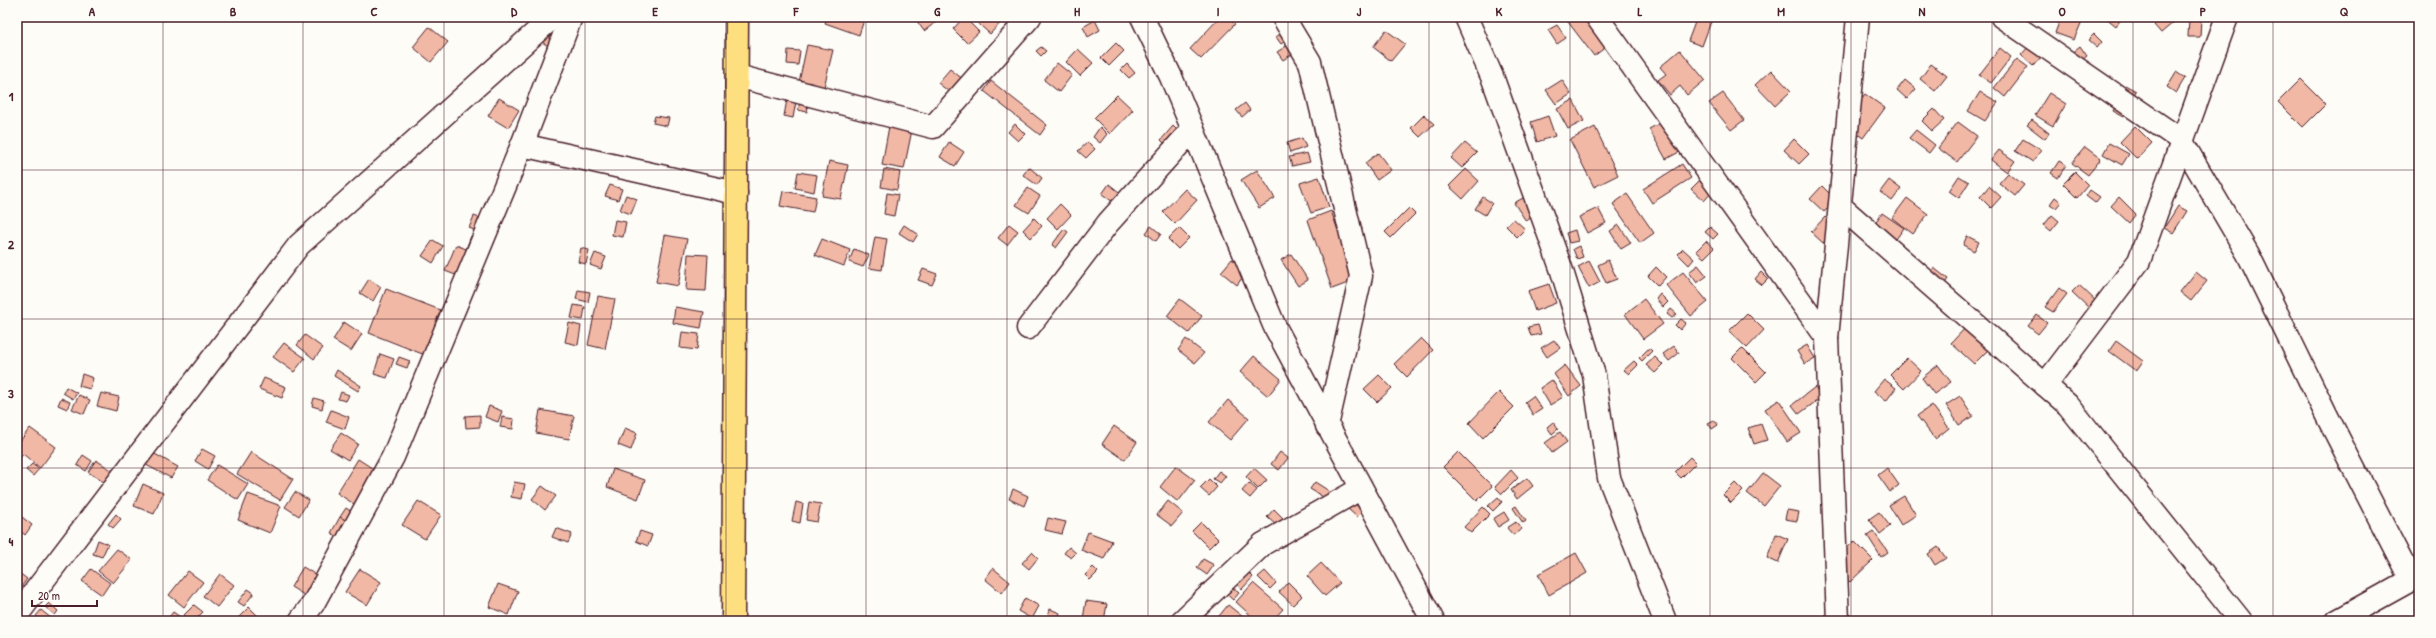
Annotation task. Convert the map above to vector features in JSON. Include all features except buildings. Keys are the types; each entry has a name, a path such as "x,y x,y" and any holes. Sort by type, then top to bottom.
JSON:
{"main road":[{"path":"733,621 737,17"}],"street":[{"path":"17,616 299,245 552,17"},
{"path":"300,621 312,604 393,457 522,145 572,17"},
{"path":"737,76 934,127 1030,17"},
{"path":"1142,17 1193,129 1274,325 1360,489 1433,621"},
{"path":"1283,17 1310,62 1361,276 1327,426"},
{"path":"1466,17 1493,79 1561,268 1594,376 1609,478 1665,621"},
{"path":"1596,17 1827,338"},
{"path":"1838,621 1827,338 1858,17"},
{"path":"2002,17 2181,140 2248,254 2327,416 2411,580 2338,621"},
{"path":"2045,385 2139,261 2181,140 2227,17"},
{"path":"1028,328 1108,223 1193,129"},
{"path":"522,145 736,192"},
{"path":"1840,206 2068,405 2241,621"},
{"path":"1182,621 1263,544 1360,489"}]}
